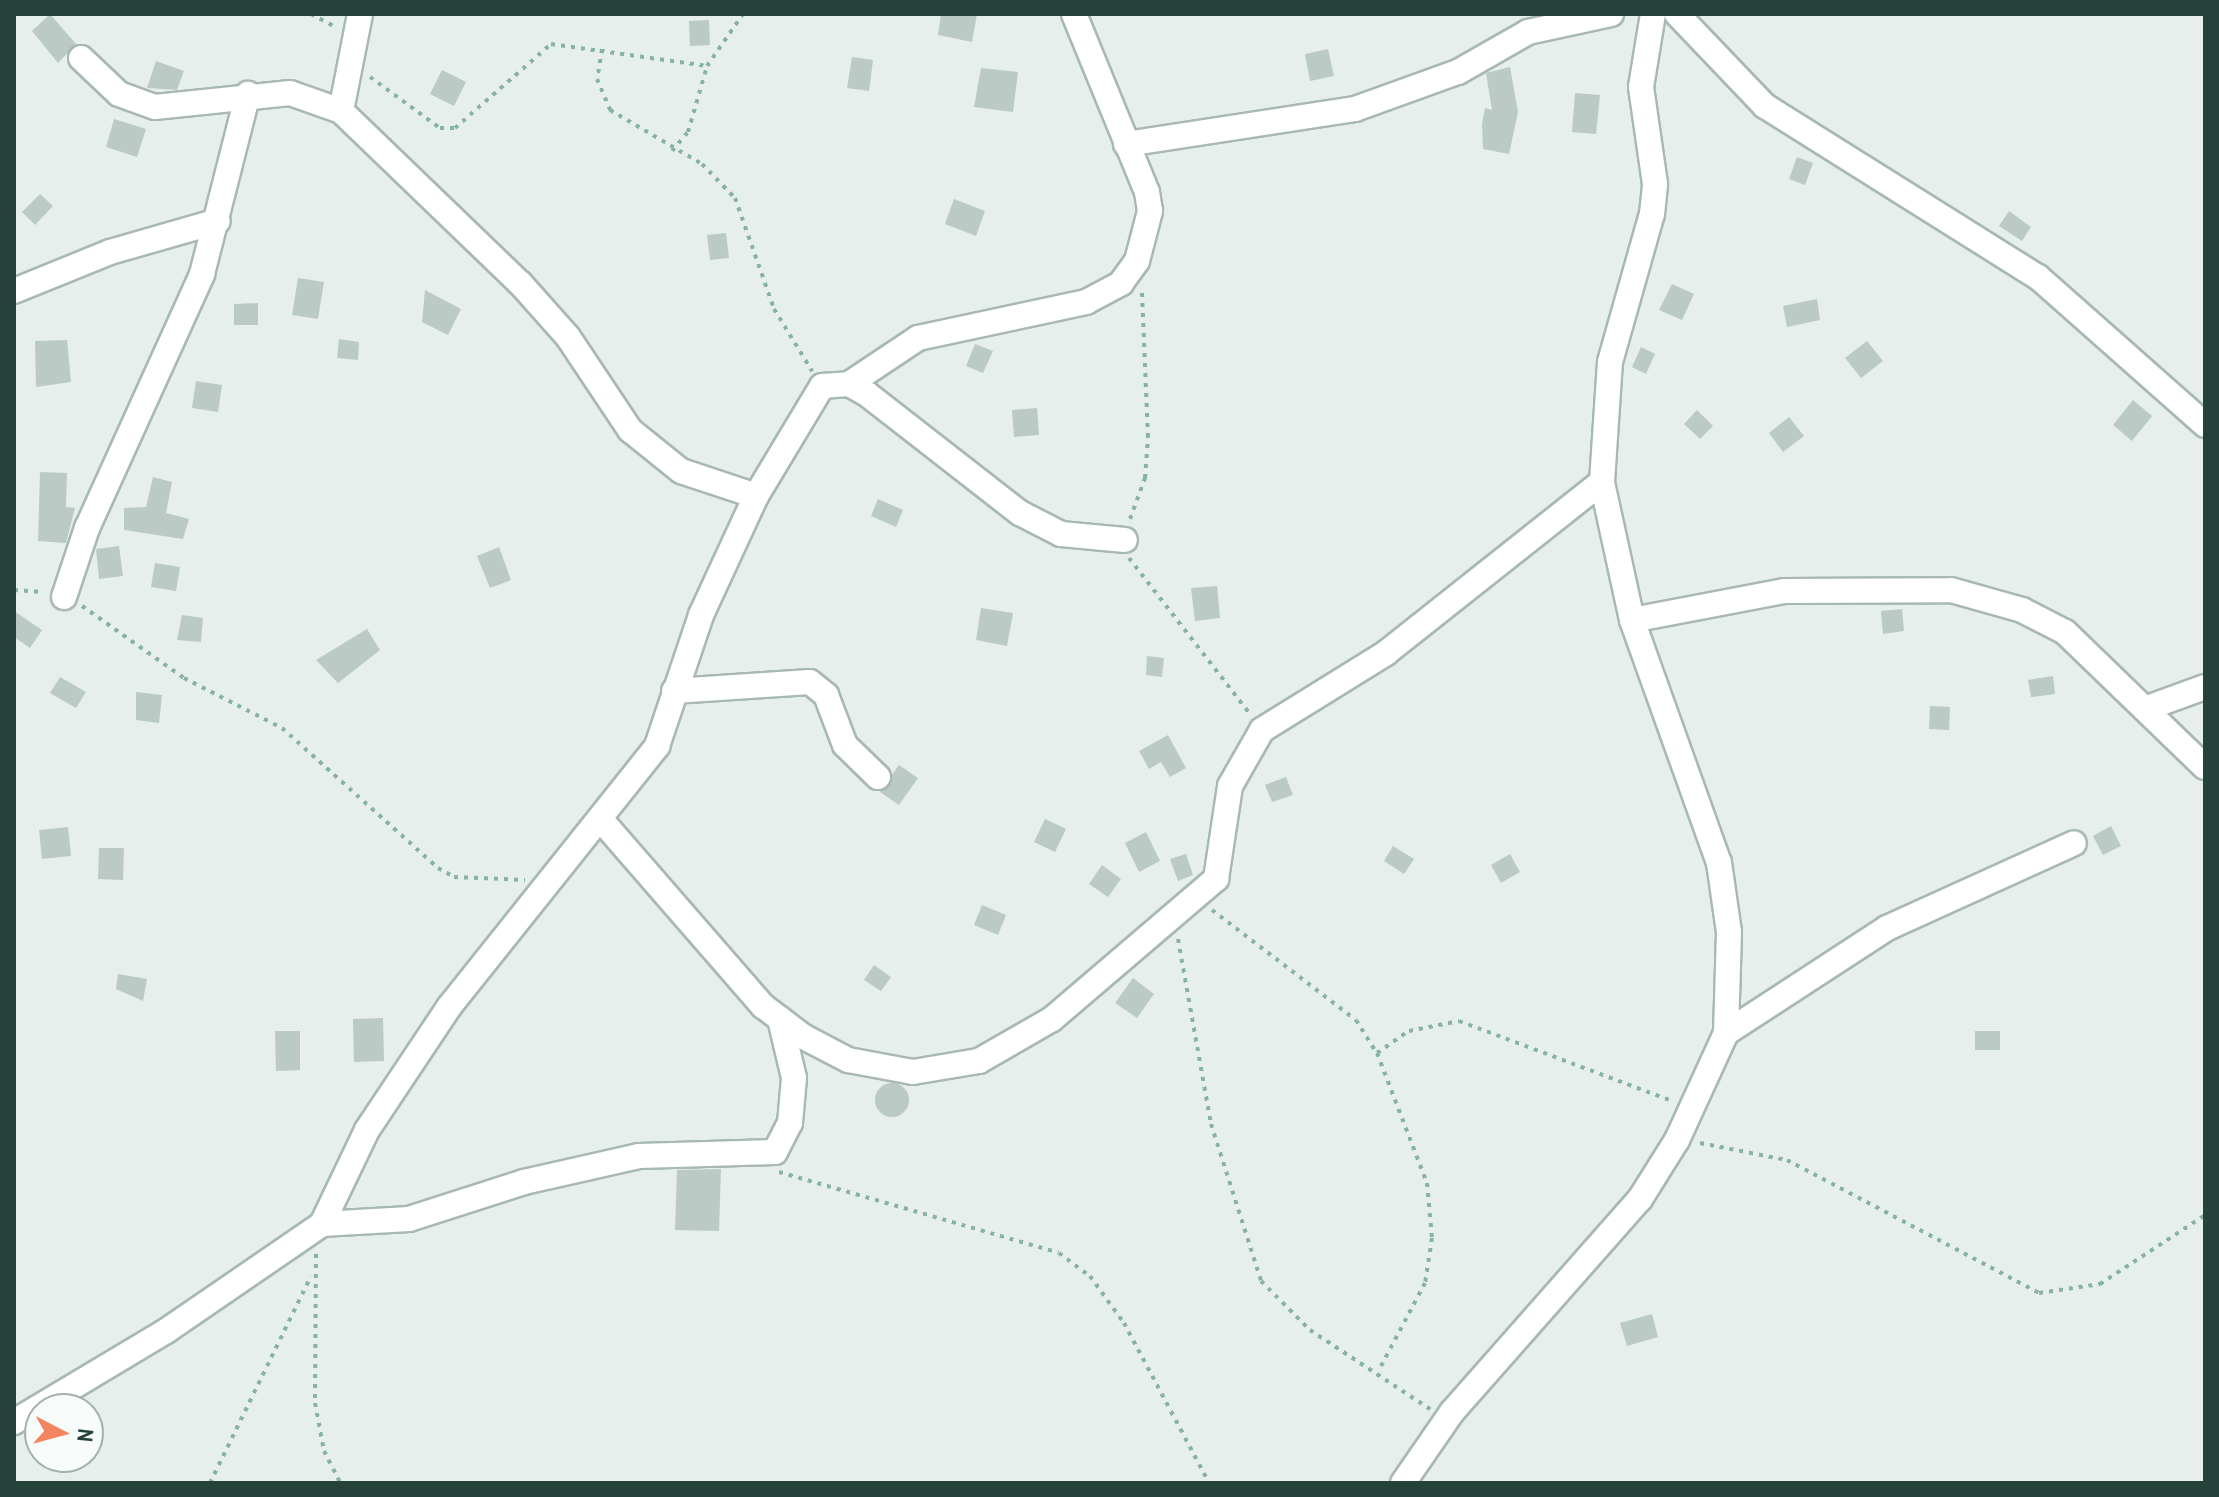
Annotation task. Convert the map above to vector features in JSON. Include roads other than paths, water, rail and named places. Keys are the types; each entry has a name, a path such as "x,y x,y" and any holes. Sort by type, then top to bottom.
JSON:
{"street":[{"path":"14,1422 166,1331 322,1224 367,1130 440,1020 602,821 657,746 674,691 756,496 822,386 849,384 918,338 1086,302 1121,283 1137,261 1150,211 1074,14"},
{"path":"1126,144 1355,109 1458,72 1528,32 1611,14"},
{"path":"1407,1481 1446,1421 1640,1199 1694,1108 1726,1033 1729,932 1719,863 1632,620 1602,482 1610,362 1652,214 1655,184 1641,87 1653,14"},
{"path":"1677,14 1765,106 2038,277 2205,425"},
{"path":"341,111 357,26"},
{"path":"81,58 119,94 155,107 248,94 290,93 341,111 520,283 568,337 630,430 681,471 756,496"},
{"path":"64,597 87,528 202,274 248,94"},
{"path":"14,291 110,252 218,221"},
{"path":"849,384 1020,513 1061,534 1125,540"},
{"path":"602,821 780,1019 848,1060 913,1072 979,1061 1052,1019 1198,898 1222,860 1230,786 1241,755 1262,730 1386,653 1602,482"},
{"path":"1632,620 1784,591 1951,590 2022,610 2065,632 2150,707 2205,767"},
{"path":"674,691 810,682 826,695 845,745 878,777"},
{"path":"2150,707 2205,687"},
{"path":"1726,1033 1887,928 2074,843"},
{"path":"322,1224 409,1219 524,1182 639,1156 775,1152 790,1123 793,1064 780,1019"}]}
